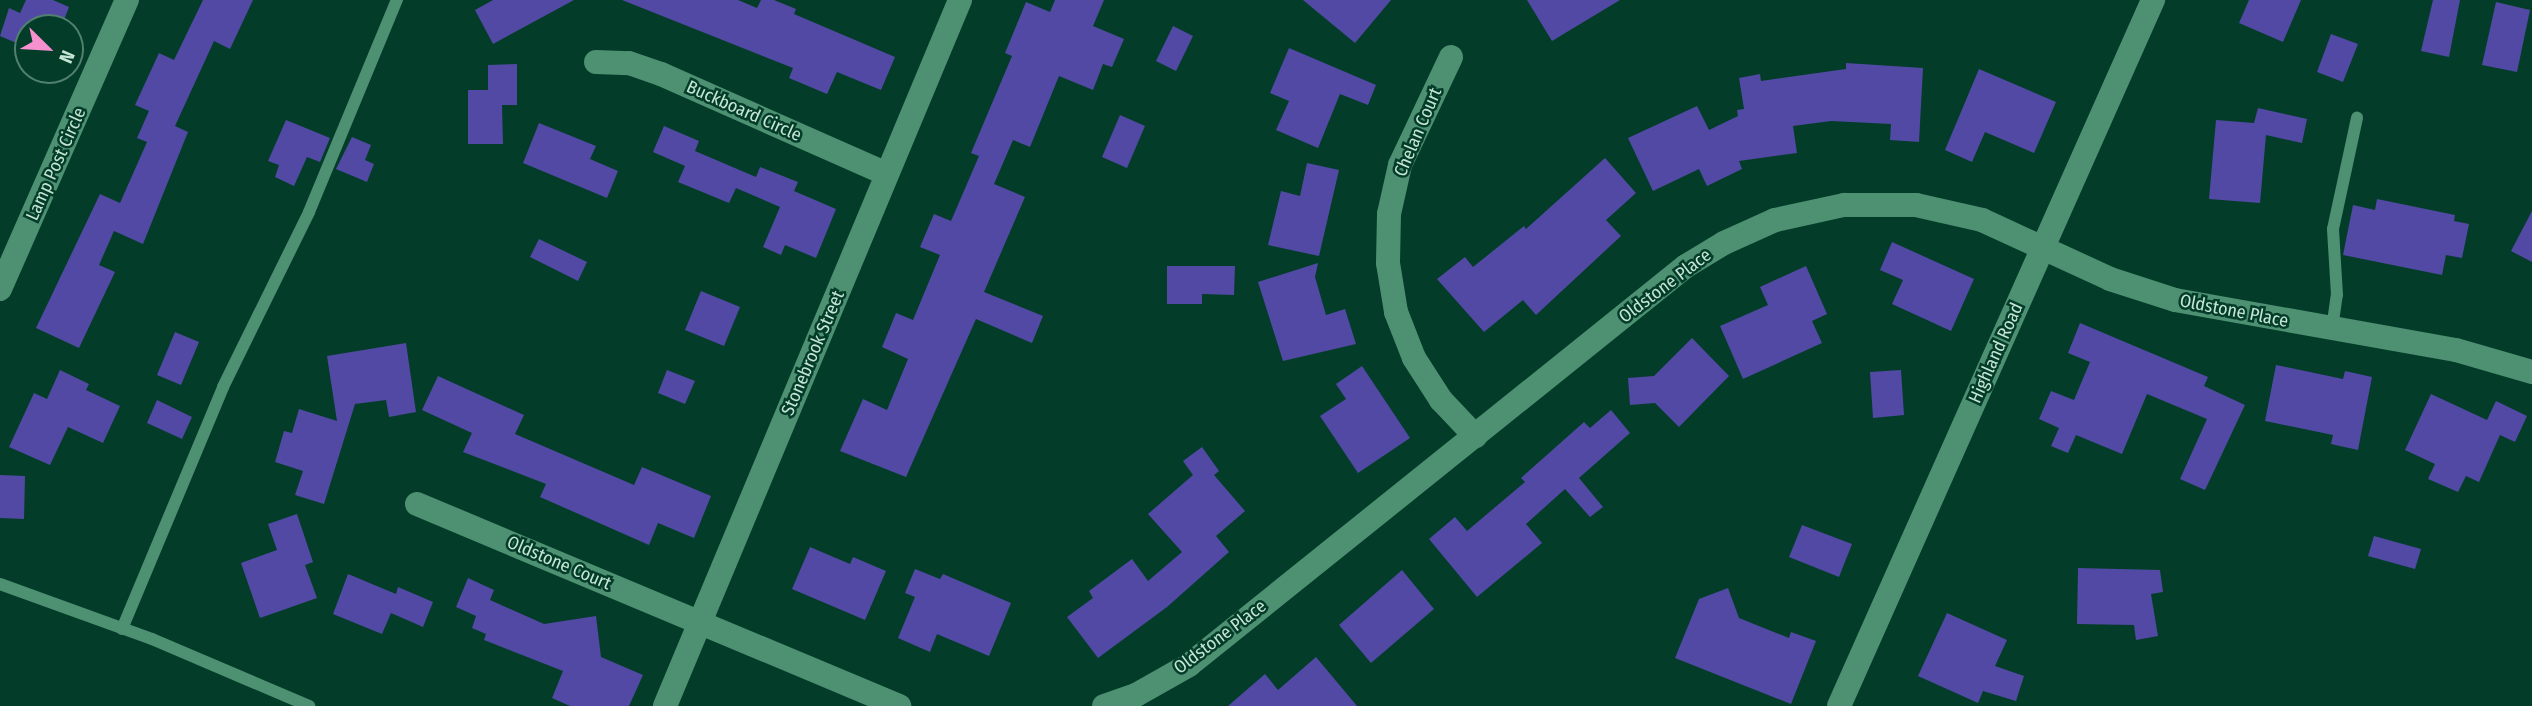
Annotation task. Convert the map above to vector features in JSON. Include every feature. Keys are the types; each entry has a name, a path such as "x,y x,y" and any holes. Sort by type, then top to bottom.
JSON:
{"street":[{"name":"Lamp Post Circle","path":"0,289 127,0"},
{"name":"Stonebrook Street","path":"665,706 960,0"},
{"name":"Highland Road","path":"1839,706 2153,0"},
{"name":"Chelan Court","path":"1451,57 1400,165 1389,214 1388,263 1396,312 1414,358 1441,400 1475,436"},
{"name":"Buckboard Circle","path":"596,62 629,63 661,74 887,174"},
{"name":"Oldstone Place","path":"1104,706 1136,695 1189,665 1686,267 1724,243 1775,220 1844,205 1916,205 1982,220 2110,279 2175,300 2456,350 2532,372"},
{"name":"Oldstone Court","path":"417,504 700,622"},
{"path":"700,622 899,706"}],"lane":[{"path":"122,629 223,387 309,212 397,0"},
{"path":"2332,329 2337,295 2333,229 2357,118"},
{"path":"0,584 122,629 309,706"}],"building":[{"path":"26,0 53,0 69,7 66,14 14,14 14,42 0,36 9,8 20,13"},
{"path":"203,0 253,0 230,49 214,41 175,126 188,132 143,244 114,231 99,265 115,272 79,348 36,328 100,194 120,203 147,142 137,138 149,111 135,105 159,53 174,60"},
{"path":"493,0 574,0 493,44 475,10"},
{"path":"622,0 738,0 757,8 761,0 774,0 796,9 794,14 895,57 881,90 837,72 827,94 789,78 793,68"},
{"path":"1055,0 1104,0 1093,26 1124,39 1112,67 1103,64 1093,90 1059,76 1030,147 1013,140 994,184 1025,197 984,292 1043,316 1032,343 976,319 906,477 840,451 863,399 887,410 908,359 882,347 896,313 913,320 940,255 920,247 934,214 951,221 979,156 971,153 1012,56 1005,53 1026,2 1050,12"},
{"path":"1303,0 1391,0 1355,43"},
{"path":"1527,0 1620,0 1552,41"},
{"path":"2249,0 2301,0 2283,42 2239,23"},
{"path":"2433,0 2460,0 2449,57 2421,51"},
{"path":"2496,2 2530,10 2517,72 2482,65"},
{"path":"1173,26 1193,36 1176,71 1156,61"},
{"path":"2331,34 2358,44 2343,82 2317,72"},
{"path":"1289,48 1376,85 1368,105 1340,94 1318,148 1276,130 1289,101 1270,93"},
{"path":"1846,63 1923,68 1919,142 1890,140 1891,124 1831,121 1793,126 1797,153 1739,161 1742,169 1707,186 1699,169 1653,191 1628,138 1697,106 1709,130 1738,116 1737,110 1744,109 1739,78 1760,74 1761,81 1846,69"},
{"path":"517,64 517,105 502,105 503,144 468,144 468,90 488,90 488,65"},
{"path":"1979,69 2056,102 2034,153 1985,132 1972,162 1945,150"},
{"path":"2258,108 2307,119 2302,143 2266,135 2260,203 2209,199 2216,120 2254,123"},
{"path":"1120,115 1145,126 1127,168 1102,157"},
{"path":"286,120 330,138 320,162 307,157 294,186 275,177 279,165 268,161"},
{"path":"539,123 596,146 590,159 618,171 607,198 523,163"},
{"path":"664,126 699,141 695,151 756,177 760,167 798,182 794,191 836,209 816,258 785,245 781,255 763,247 780,207 736,188 729,203 678,182 685,166 653,152"},
{"path":"352,137 371,145 365,160 374,164 367,182 336,169"},
{"path":"1605,158 1636,193 1606,220 1621,236 1536,315 1523,300 1484,332 1437,279 1465,257 1473,267 1524,226 1526,229"},
{"path":"1307,163 1339,170 1319,256 1268,245 1281,191 1300,196"},
{"path":"2377,199 2455,215 2454,221 2469,224 2462,258 2446,255 2442,275 2343,255 2353,205 2375,210"},
{"path":"2532,211 2532,262 2511,251"},
{"path":"539,239 587,262 578,281 530,257"},
{"path":"1892,242 1974,279 1951,331 1892,304 1903,280 1880,270"},
{"path":"1318,263 1315,277 1326,315 1345,309 1356,344 1283,361 1258,282"},
{"path":"1167,266 1235,266 1234,295 1202,294 1202,304 1167,304"},
{"path":"1806,266 1827,314 1812,321 1822,343 1743,379 1720,326 1768,305 1760,287"},
{"path":"701,291 740,307 724,346 685,330"},
{"path":"2080,323 2208,377 2204,386 2245,405 2205,490 2180,479 2207,419 2147,394 2122,454 2076,435 2068,453 2051,446 2059,428 2039,419 2051,391 2074,400 2090,362 2068,353"},
{"path":"175,332 199,342 181,385 157,375"},
{"path":"1692,338 1729,376 1679,427 1655,403 1630,405 1628,378 1654,376"},
{"path":"406,343 416,412 389,417 386,400 355,404 324,504 295,495 303,471 275,462 284,431 292,433 299,409 337,421 327,356"},
{"path":"2276,365 2343,379 2345,371 2372,377 2358,450 2331,444 2333,435 2265,421"},
{"path":"1362,366 1410,438 1358,473 1320,416 1346,399 1336,384"},
{"path":"60,370 89,384 86,390 120,406 103,443 68,427 50,465 9,447 34,393 47,399"},
{"path":"667,370 695,381 685,404 658,393"},
{"path":"1901,370 1904,415 1873,418 1870,372"},
{"path":"438,376 524,415 515,434 634,485 642,467 711,496 694,538 658,523 649,545 540,497 546,484 463,452 472,433 422,410"},
{"path":"2431,394 2487,420 2496,401 2527,416 2515,442 2500,435 2479,482 2466,476 2458,492 2428,479 2435,464 2405,450"},
{"path":"157,400 192,417 182,439 147,423"},
{"path":"1611,410 1630,433 1579,478 1603,507 1590,517 1565,489 1526,524 1542,543 1477,597 1429,539 1455,517 1467,531 1525,482 1521,478 1584,422 1590,428"},
{"path":"1202,447 1219,471 1214,475 1245,511 1216,536 1229,552 1167,607 1098,658 1067,617 1093,598 1089,591 1132,559 1148,581 1182,552 1148,514 1193,475 1183,461"},
{"path":"0,475 25,476 24,519 0,518"},
{"path":"297,514 313,562 305,565 317,598 260,618 241,563 277,550 268,524"},
{"path":"1802,525 1852,544 1839,577 1789,557"},
{"path":"2374,536 2421,549 2415,569 2368,556"},
{"path":"810,547 850,564 853,557 886,571 865,620 792,589"},
{"path":"2078,568 2160,570 2163,592 2151,594 2158,636 2136,640 2134,625 2077,624"},
{"path":"915,569 940,579 943,574 1011,603 989,656 937,634 930,652 898,638 915,597 905,593"},
{"path":"1402,570 1434,609 1371,663 1339,625"},
{"path":"348,574 396,594 398,587 433,602 423,627 391,613 382,634 333,614"},
{"path":"468,578 494,590 490,600 544,624 596,616 601,657 643,675 629,706 570,706 552,698 563,671 484,640 486,634 472,628 476,616 456,607"},
{"path":"1728,588 1739,618 1789,638 1791,632 1816,641 1791,704 1675,658 1699,599"},
{"path":"1947,613 2007,640 1995,666 2024,676 2016,701 1983,691 1978,703 1918,676"},
{"path":"1316,657 1357,706 1228,706 1265,674 1278,690"}]}
